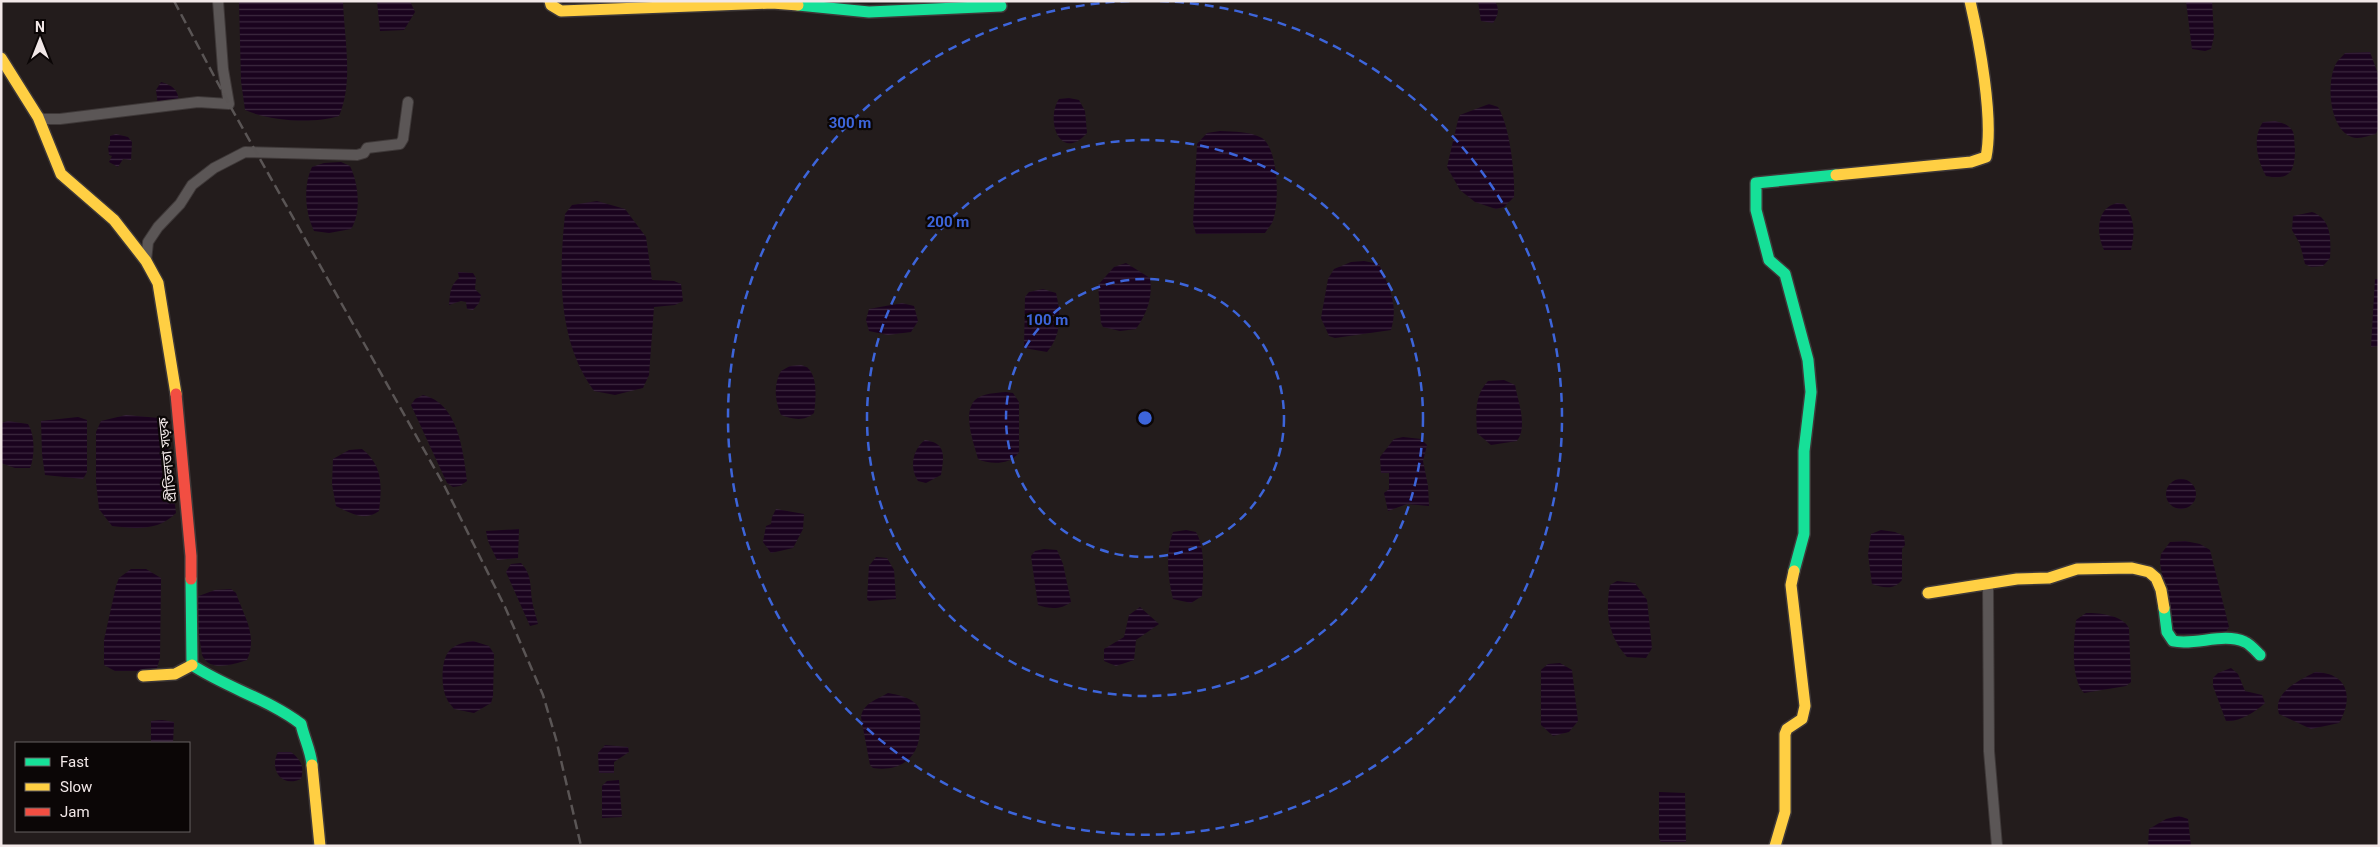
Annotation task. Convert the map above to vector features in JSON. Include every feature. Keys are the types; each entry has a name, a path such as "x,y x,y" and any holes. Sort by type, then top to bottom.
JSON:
{"street":[{"path":"38,116 43,119 60,119 198,102 229,104 223,69 218,1"},
{"path":"550,1 551,5 561,10 772,4 869,12 900,5 987,4 1001,6"},
{"path":"1775,846 1785,812 1784,734 1787,729 1802,719 1806,706 1791,585 1804,534 1804,451 1811,392 1808,360 1785,274 1770,260 1756,210 1756,183 1970,162 1986,157 1989,151 1988,126 1974,18 1970,1"},
{"name":"প্রীতিলতা সড়ক","path":"1,58 38,116 61,174 114,220 146,261 158,283 175,386 191,556 190,638 192,665"},
{"path":"146,261 148,242 158,227 180,204 192,185 214,168 245,152 358,155 364,153 367,148 400,144 403,139 408,102"},
{"path":"1928,593 1988,583 2049,578 2077,569 2132,568 2149,572 2156,578 2161,590 2167,632 2173,641 2183,643 2226,639 2245,642 2260,655"},
{"path":"1988,583 1989,751 1997,846"},
{"path":"143,676 163,676 184,672 192,665 222,683 286,712 301,724 304,738 311,753 320,846"}],"shaded area":[{"path":"239,1 343,1 347,74 344,103 339,116 304,121 267,117 245,110 241,81"},
{"path":"377,1 410,1 415,12 404,30 380,31"},
{"path":"1478,1 1495,1 1498,12 1493,23 1481,21"},
{"path":"2186,1 2212,1 2214,36 2211,49 2205,51 2192,49"},
{"path":"2370,52 2379,77 2379,126 2376,134 2357,138 2348,135 2340,128 2335,118 2332,106 2331,81 2337,62 2345,53"},
{"path":"161,82 174,89 178,95 179,103 158,105 156,90"},
{"path":"1059,99 1079,100 1085,111 1087,133 1077,141 1069,143 1063,141 1058,135 1054,117"},
{"path":"1489,104 1498,107 1506,126 1514,176 1514,197 1504,207 1496,209 1475,202 1460,190 1447,167 1460,115"},
{"path":"2275,121 2289,126 2294,136 2294,163 2290,173 2281,177 2266,176 2260,163 2257,149 2258,135 2263,122"},
{"path":"1220,131 1252,134 1262,138 1268,144 1275,165 1277,191 1275,215 1265,233 1196,234 1193,223 1197,144 1207,133"},
{"path":"116,134 128,137 132,142 131,160 123,159 118,167 109,162 112,156 109,155 108,147 110,136"},
{"path":"341,162 350,166 357,188 358,206 354,222 351,229 329,233 314,231 306,199 309,174 312,167 324,163"},
{"path":"597,201 625,209 646,237 652,280 674,281 681,284 683,301 675,305 654,307 649,375 643,388 615,395 594,391 582,371 573,350 563,306 562,260 565,214 572,205"},
{"path":"2117,203 2124,204 2132,220 2133,237 2131,250 2104,250 2101,243 2099,229 2102,216 2105,210"},
{"path":"2312,212 2319,215 2329,231 2330,258 2323,266 2311,267 2305,264 2300,244 2292,230 2293,216"},
{"path":"1364,261 1379,264 1392,296 1394,312 1391,330 1335,338 1329,336 1321,318 1328,279 1334,269 1351,262"},
{"path":"1126,263 1150,278 1151,292 1146,311 1136,329 1120,331 1103,327 1101,323 1098,285 1114,267"},
{"path":"458,272 473,273 476,278 475,289 481,295 479,303 473,310 467,309 466,302 461,301 449,305 452,287 459,278"},
{"path":"2375,279 2379,279 2379,346 2371,347"},
{"path":"1043,289 1056,293 1059,309 1058,331 1047,352 1024,348 1025,297 1029,292"},
{"path":"902,303 914,306 918,321 911,332 888,335 869,331 866,320 869,309"},
{"path":"801,365 807,367 811,372 816,392 814,413 802,419 781,415 776,398 777,382 781,371 790,366"},
{"path":"1504,380 1515,385 1522,428 1517,441 1491,445 1477,433 1476,412 1478,399 1488,381"},
{"path":"1006,392 1013,393 1019,402 1019,452 1006,462 994,463 983,461 978,459 970,429 969,413 971,406 981,396"},
{"path":"423,395 435,400 444,407 457,429 467,481 460,486 453,487 447,483 411,405 415,399"},
{"path":"126,415 159,418 167,439 176,513 169,519 154,526 130,528 112,526 99,509 96,482 96,432 101,421"},
{"path":"78,417 87,420 87,472 83,479 45,475 41,421"},
{"path":"8,421 28,424 34,446 30,468 15,468 1,463 1,423"},
{"path":"1403,437 1421,439 1427,445 1423,461 1428,486 1429,506 1407,504 1388,511 1384,493 1389,489 1389,473 1381,473 1380,457 1394,439"},
{"path":"925,440 937,444 941,448 943,457 941,475 926,483 918,481 913,464 915,453"},
{"path":"362,449 374,462 379,477 381,493 379,511 368,516 358,515 336,506 332,484 333,459 349,450"},
{"path":"2181,479 2192,483 2196,494 2192,505 2181,509 2170,505 2166,494 2170,483"},
{"path":"776,509 804,514 803,529 793,548 771,553 763,542 766,526 771,524"},
{"path":"519,529 518,558 497,560 488,541 486,531"},
{"path":"1186,530 1196,532 1203,555 1202,596 1191,603 1173,599 1169,574 1168,557 1173,532"},
{"path":"1881,530 1895,532 1904,536 1902,580 1892,587 1872,584 1868,554 1871,534"},
{"path":"2185,541 2200,544 2210,550 2229,627 2223,636 2178,634 2172,630 2160,563 2161,554 2170,542"},
{"path":"1044,549 1057,550 1063,564 1071,602 1059,608 1038,605 1031,556 1035,551"},
{"path":"876,557 887,558 894,570 896,599 869,601 867,599 869,566"},
{"path":"521,563 529,576 532,603 538,624 530,626 506,572 511,564"},
{"path":"131,569 146,569 161,578 160,658 156,671 115,671 104,665 104,640 116,586 119,578"},
{"path":"1617,581 1635,583 1647,600 1652,648 1646,658 1627,657 1612,632 1608,605 1610,585"},
{"path":"231,589 236,593 249,626 250,651 247,660 235,664 222,666 210,664 202,655 194,601 196,597 215,590"},
{"path":"1140,607 1159,624 1136,640 1134,660 1116,666 1104,661 1104,649 1124,637 1129,615"},
{"path":"2086,613 2104,614 2116,618 2129,628 2131,682 2126,686 2084,693 2080,686 2074,658 2075,628 2076,620"},
{"path":"473,641 489,646 494,654 493,696 491,703 474,713 454,709 445,694 443,681 443,666 447,653 456,646"},
{"path":"1560,663 1572,670 1578,721 1569,732 1553,736 1541,725 1541,670 1548,664"},
{"path":"2231,668 2238,674 2245,691 2262,695 2265,703 2247,716 2237,720 2226,721 2213,686 2213,678 2218,673"},
{"path":"2315,672 2326,673 2335,677 2345,688 2347,696 2344,713 2339,723 2311,729 2279,714 2278,706 2279,699 2288,688"},
{"path":"888,693 907,698 917,705 920,710 919,738 913,754 901,765 893,768 873,768 870,765 861,717 862,712 868,705"},
{"path":"151,721 174,722 173,742 151,742"},
{"path":"605,745 628,747 629,752 614,762 614,773 599,773 598,753"},
{"path":"278,752 291,752 297,757 302,767 301,779 288,781 279,775 275,765"},
{"path":"619,780 622,817 602,818 602,786 607,781"},
{"path":"1659,792 1685,793 1686,842 1661,842 1659,838"},
{"path":"2179,816 2188,819 2191,846 2148,846 2149,829 2166,819"}],"railway":[{"path":"174,1 229,104 445,487 505,607 543,695 556,739 581,846"}],"traffic: fast":[{"path":"798,5 869,12 1001,6"},
{"path":"1794,571 1804,534 1804,451 1811,392 1808,360 1785,274 1769,260 1756,210 1756,183 1836,175"},
{"path":"191,579 192,665 275,707 301,724 312,765"},
{"path":"2164,608 2167,632 2173,641 2191,642 2228,638 2237,639 2247,643 2260,655"}],"traffic: slow":[{"path":"550,1 551,5 561,11 772,3 798,5"},
{"path":"1836,175 1971,162 1986,157 1988,141 1987,101 1970,1"},
{"path":"1,58 38,117 61,174 114,220 146,261 158,283 176,394"},
{"path":"1928,593 2017,579 2049,578 2077,569 2132,568 2149,572 2156,578 2161,590 2164,608"},
{"path":"1775,846 1785,812 1785,734 1787,729 1802,719 1805,706 1791,585 1794,571"},
{"path":"143,676 175,674 192,665"},
{"path":"312,765 320,846"}],"traffic: jam":[{"path":"176,394 191,556 191,579"}]}
